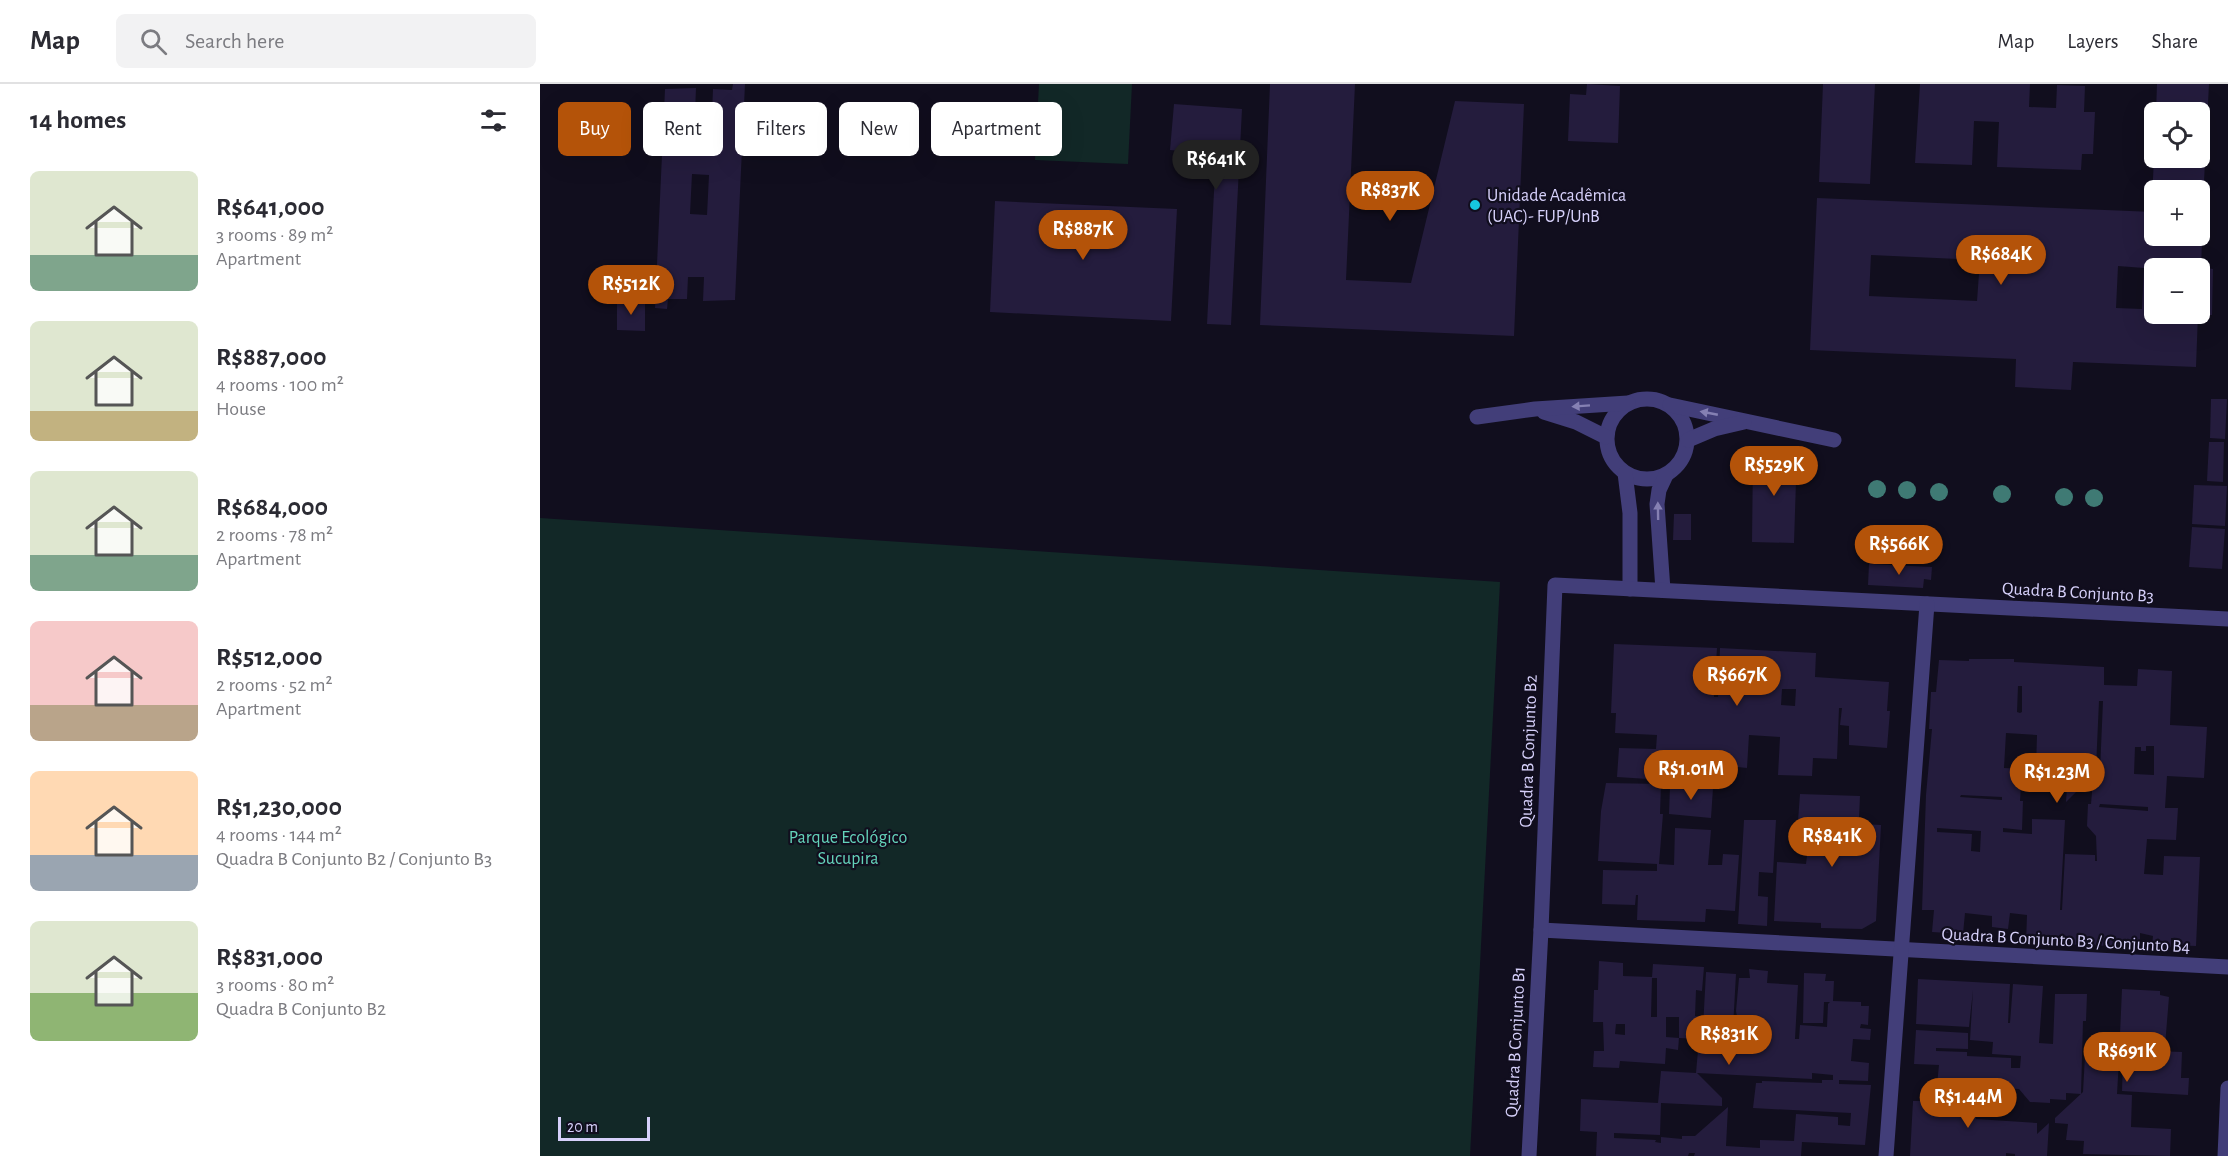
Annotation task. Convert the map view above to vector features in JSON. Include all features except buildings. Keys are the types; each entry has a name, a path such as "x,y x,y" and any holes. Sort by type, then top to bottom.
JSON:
{"street":[{"path":"1477,417 1535,409 1655,399 1668,405 1834,440"},
{"path":"1628,403 1616,411 1609,424 1606,437 1608,451 1614,464 1625,473 1638,479 1652,479 1666,475 1677,466 1685,454 1688,440 1686,427 1679,414 1668,405"},
{"path":"1535,409 1576,422 1606,437"},
{"path":"1688,440 1714,429 1749,421"},
{"path":"1625,473 1630,513 1630,589"},
{"path":"1663,590 1657,504 1659,490 1666,475"},
{"name":"Quadra B Conjunto B2","path":"1541,930 1555,585 1927,604"},
{"path":"1886,1156 1927,604"},
{"name":"Quadra B Conjunto B3","path":"1927,604 2228,620"},
{"path":"1541,930 1901,951"},
{"name":"Quadra B Conjunto B1","path":"1529,1156 1541,930"},
{"name":"Quadra B Conjunto B3 / Conjunto B4","path":"1901,951 2228,967"},
{"path":"2225,1156 2228,1088"}],"green space":[{"path":"1039,84 1132,84 1128,164 1035,160 1035,156 1062,156 1062,102 1038,102"},
{"name":"Parque Ecológico Sucupira","path":"540,518 1500,582 1470,1156 540,1156"}],"place":[{"name":"Unidade Acadêmica (UAC)- FUP/UnB","path":"1475,205"}]}
